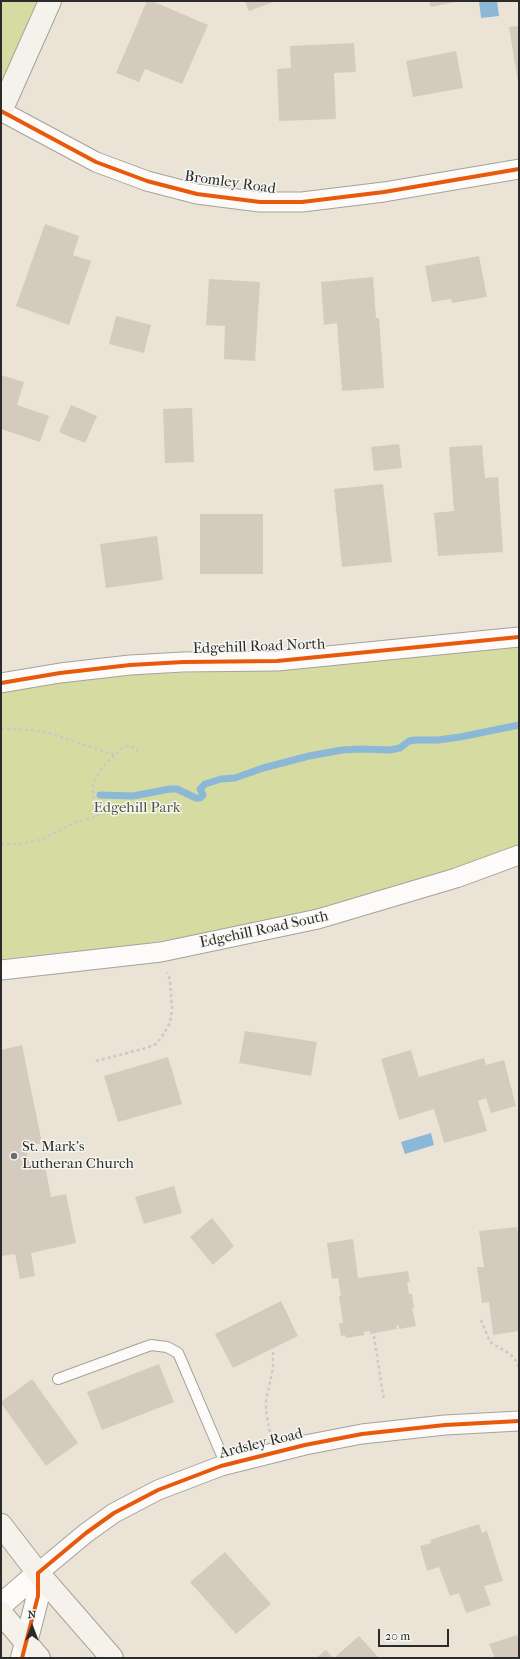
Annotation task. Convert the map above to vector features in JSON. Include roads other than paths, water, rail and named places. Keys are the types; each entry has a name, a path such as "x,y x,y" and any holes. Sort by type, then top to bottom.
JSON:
{"main road":[{"path":"1,111 50,1"},
{"path":"1,1525 38,1573 112,1658"},
{"path":"1,1613 29,1653"}],"street":[{"name":"Bromley Road","path":"1,111 96,162 147,181 197,194 260,202 302,202 384,192 519,169"},
{"name":"Edgehill Road North","path":"1,683 60,673 130,665 284,660 519,637"},
{"name":"Edgehill Road South","path":"1,970 161,952 318,919 456,878 519,855"},
{"name":"Ardsley Road","path":"38,1573 86,1533 114,1513 133,1502 180,1481 226,1465 305,1445 362,1434 444,1425 519,1420"},
{"path":"1,1605 38,1573"},
{"path":"29,1653 38,1596 38,1573"}],"lane":[{"path":"58,1379 151,1345 167,1347 178,1353 226,1465"}],"water":[{"path":"479,1 497,1 499,16 481,18"},
{"path":"431,1133 434,1145 405,1154 401,1142"}],"waterway":[{"path":"100,795 133,796 177,789 196,798 200,798 203,795 200,789 205,784 221,779 235,778 263,768 309,756 342,750 390,750 400,748 409,741 438,740 460,737 519,725"}],"place":[{"name":"St. Mark's Lutheran Church","path":"14,1156"}],"park label":[{"name":"Edgehill Park","path":"137,808"}]}
